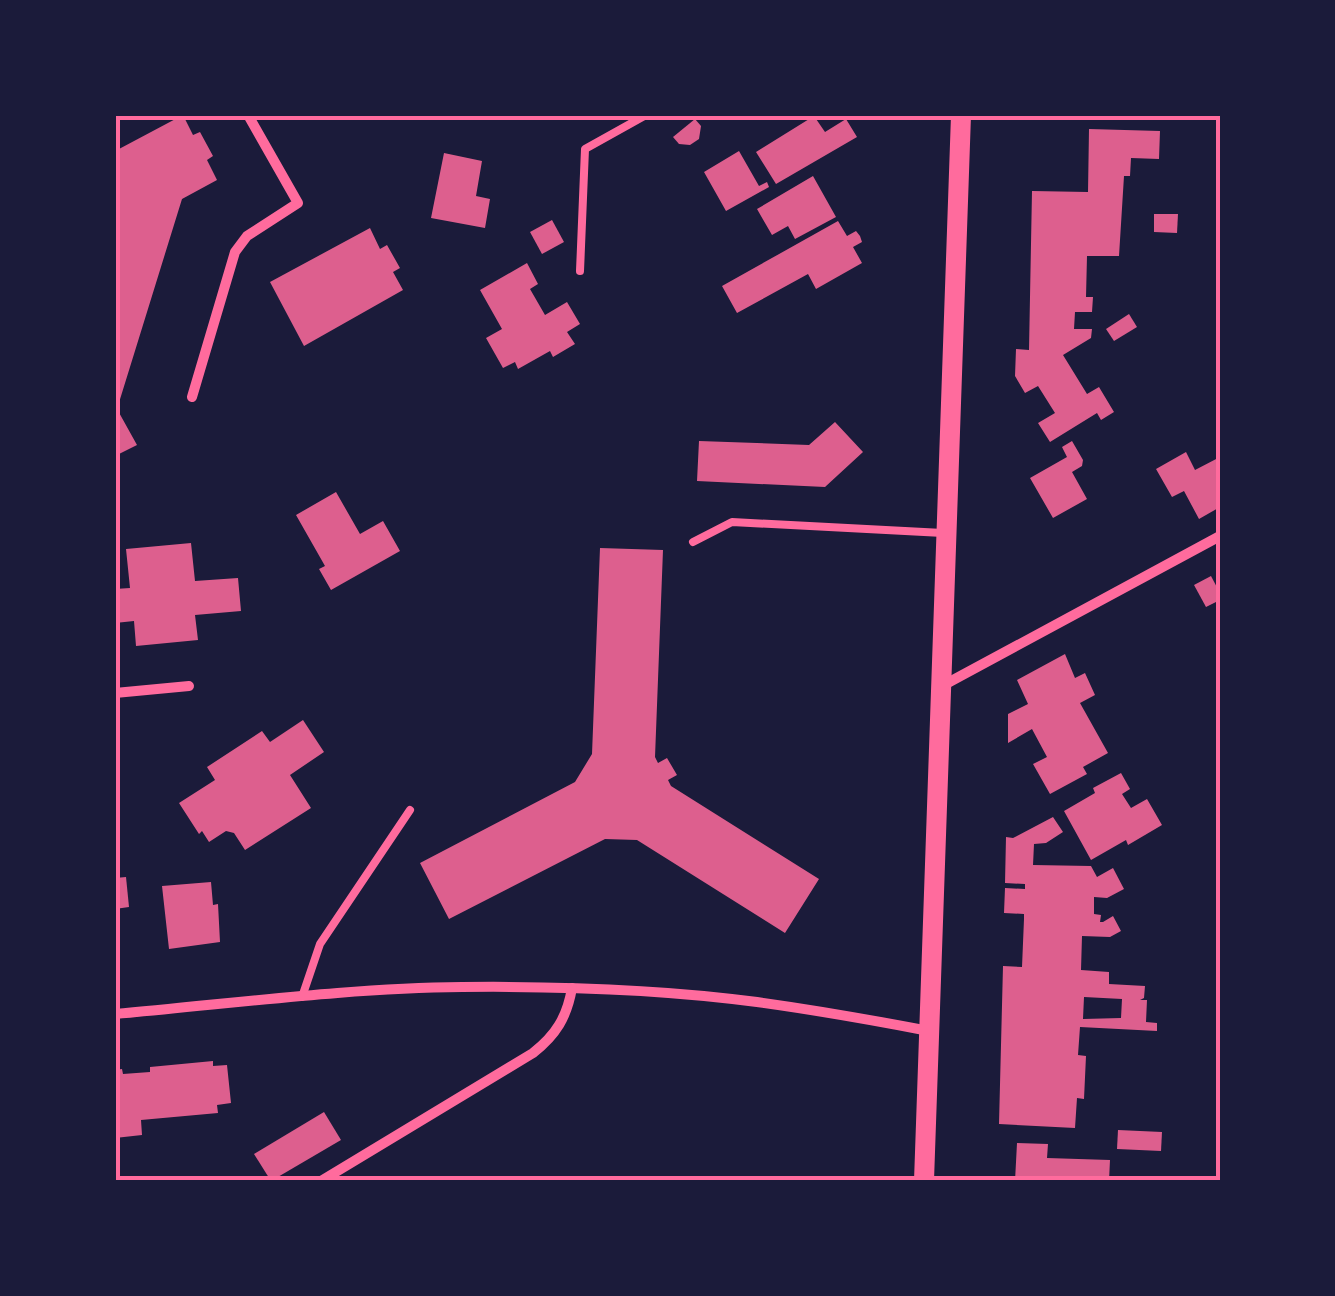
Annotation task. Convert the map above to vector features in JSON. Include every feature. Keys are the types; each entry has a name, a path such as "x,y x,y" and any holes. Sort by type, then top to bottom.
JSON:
{"main road":[{"path":"924,1181 962,115"}],"street":[{"path":"192,397 235,252 247,236 298,204 248,115"},
{"path":"941,687 1220,536"},
{"path":"115,693 189,686"},
{"path":"115,1014 457,987 572,988 757,1002 929,1031"},
{"path":"320,1181 508,1070 544,1044 563,1021 572,988"}],"lane":[{"path":"580,271 585,148 646,115"},
{"path":"693,542 732,522 948,534"},
{"path":"302,997 320,944 410,810"}],"building":[{"path":"183,115 193,135 200,132 213,156 207,160 217,180 182,199 117,409 137,445 115,456 115,163 119,149"},
{"path":"814,116 825,132 846,119 857,137 776,184 756,152"},
{"path":"695,119 701,126 699,139 690,145 679,144 673,137"},
{"path":"1089,129 1160,131 1159,159 1131,158 1130,176 1124,176 1119,256 1087,256 1086,297 1093,297 1092,312 1075,312 1074,329 1092,329 1091,338 1063,355 1087,394 1099,387 1114,412 1101,420 1097,413 1050,442 1038,423 1055,413 1038,386 1025,393 1015,376 1016,349 1029,350 1032,191 1088,192"},
{"path":"739,151 759,186 767,182 769,187 726,211 704,172"},
{"path":"444,153 482,161 476,196 490,199 485,228 431,218"},
{"path":"813,176 836,217 795,239 788,226 772,235 757,209"},
{"path":"1154,214 1178,214 1177,233 1154,232"},
{"path":"552,220 564,242 542,254 530,232"},
{"path":"838,221 847,236 856,231 860,236 862,242 853,247 862,263 816,289 808,274 737,313 722,286"},
{"path":"370,228 380,249 387,245 400,268 393,272 403,290 304,346 270,282"},
{"path":"527,263 538,284 530,289 545,315 567,302 580,324 567,332 575,344 553,357 550,351 518,369 515,362 503,368 486,338 502,329 480,290"},
{"path":"1129,314 1137,327 1114,341 1106,329"},
{"path":"835,422 863,452 825,487 697,481 699,441 809,445"},
{"path":"1072,441 1083,460 1082,466 1072,472 1087,499 1053,518 1030,478 1067,457 1062,447"},
{"path":"1186,452 1195,470 1220,457 1220,507 1199,519 1184,491 1172,497 1156,469"},
{"path":"336,492 360,534 383,521 400,551 331,590 319,569 325,566 296,515"},
{"path":"191,543 195,581 238,578 241,611 195,615 198,640 136,646 134,621 115,623 115,589 130,588 126,549"},
{"path":"600,548 663,550 655,757 658,763 667,758 677,775 668,780 671,786 819,879 785,933 637,840 605,839 449,919 420,863 575,782 592,754"},
{"path":"1211,576 1220,600 1206,607 1194,585"},
{"path":"1065,654 1075,678 1085,673 1095,695 1080,703 1108,753 1083,767 1087,774 1050,794 1033,764 1047,757 1032,729 1008,743 1008,714 1028,704 1017,680"},
{"path":"303,720 324,752 290,775 311,808 245,850 234,833 226,831 209,842 202,831 199,834 179,803 215,780 207,767 262,731 270,742"},
{"path":"1121,773 1130,789 1122,794 1131,808 1147,799 1162,825 1091,860 1064,811 1095,793 1093,788"},
{"path":"1053,817 1063,832 1046,843 1034,844 1033,865 1091,866 1097,877 1113,868 1124,889 1107,898 1094,897 1094,914 1101,915 1100,922 1113,916 1121,931 1110,937 1082,936 1081,970 1109,972 1109,984 1145,986 1144,998 1140,1000 1147,1000 1146,1022 1157,1023 1157,1031 1080,1027 1078,1055 1086,1056 1084,1099 1077,1098 1075,1128 999,1124 1003,966 1022,967 1024,914 1004,913 1005,888 1025,889 1025,884 1005,883 1006,837 1013,838","holes":["1084,997 1122,999 1121,1018 1083,1019"]},
{"path":"126,877 129,907 115,909 115,878"},
{"path":"211,882 213,905 218,904 220,942 169,949 162,886"},
{"path":"213,1061 213,1066 227,1065 231,1103 217,1105 218,1113 141,1120 142,1135 115,1138 115,1070 122,1069 123,1074 150,1072 150,1067"},
{"path":"324,1112 341,1140 271,1181 254,1154"},
{"path":"1118,1130 1162,1132 1161,1151 1117,1149"},
{"path":"1017,1143 1048,1144 1047,1158 1110,1160 1109,1181 1015,1181"}]}
